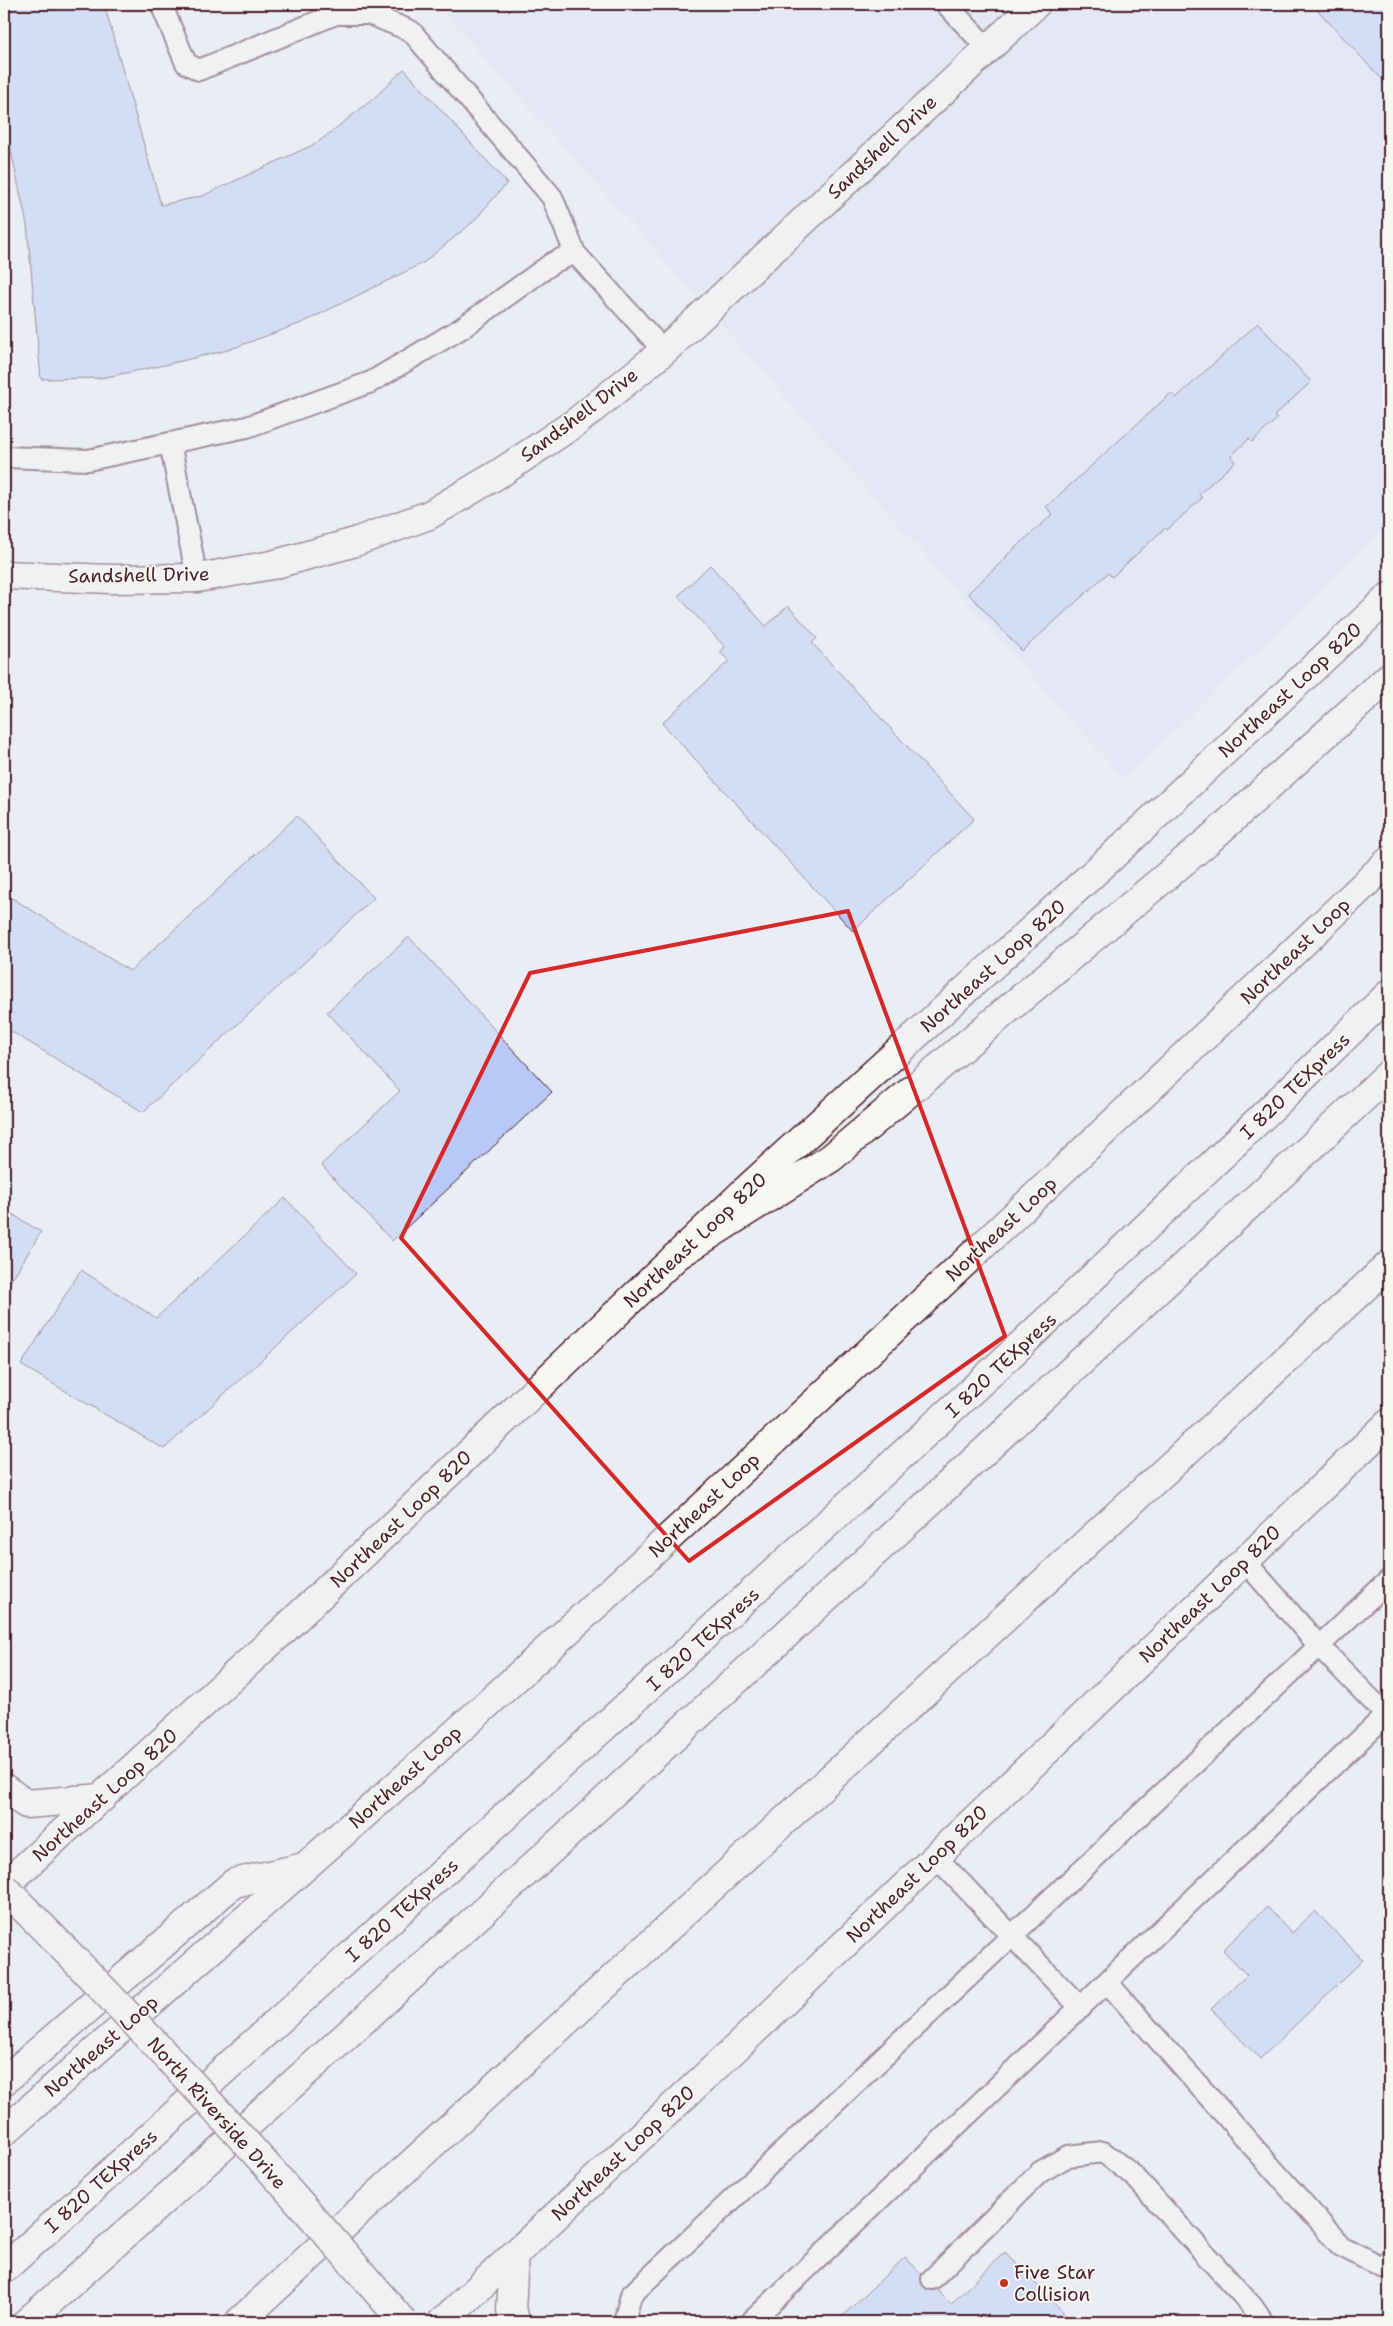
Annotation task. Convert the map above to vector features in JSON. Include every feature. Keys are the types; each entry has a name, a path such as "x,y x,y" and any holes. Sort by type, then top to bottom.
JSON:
{"main road":[{"name":"Sandshell Drive","path":"4,575 111,579 197,578 272,565 352,543 429,515 500,473 575,423 664,351 1036,4"},
{"name":"Northeast Loop 820","path":"4,1887 286,1628 675,1257 1117,852 1389,597"},
{"path":"675,1257 831,1158 1208,841 1389,677"},
{"name":"Northeast Loop","path":"4,2132 468,1721 746,1467 1108,1129 1389,861"},
{"name":"I 820 TEXpress","path":"4,2269 778,1571 1195,1184 1389,994"},
{"path":"27,2322 289,2089 799,1624 1389,1074"},
{"path":"239,2322 1389,1265"},
{"name":"Northeast Loop 820","path":"442,2322 1389,1423"},
{"path":"4,1788 26,1804 102,1798"},
{"path":"4,2081 234,1884 304,1867"},
{"name":"North Riverside Drive","path":"4,1887 227,2123 403,2322"},
{"path":"42,2322 170,2194"},
{"path":"514,2255 511,2310 516,2322"}],"lane":[{"path":"161,4 186,63 199,70 331,9 369,14 411,31 552,197 575,252 664,351"},
{"path":"946,4 988,49"},
{"path":"4,457 88,460 247,427 371,382 462,328 554,262 575,252"},
{"path":"170,443 197,578"},
{"path":"751,2322 1388,1715 1319,1646 1245,1561"},
{"path":"624,2322 632,2295 1389,1580"},
{"path":"935,1856 1081,2008"},
{"path":"1107,1982 1342,2246 1381,2268 1389,2260"},
{"path":"932,2279 1040,2172 1068,2156 1103,2152 1134,2176 1252,2306 1263,2322"}],"highlighted area":[{"path":"848,911 1005,1336 689,1561 401,1238 530,973"}],"shaded area":[{"path":"437,4 1389,4 1389,524 1124,779"}],"building":[{"path":"4,4 104,4 161,205 202,196 317,143 373,99 404,69 507,183 473,222 423,263 304,322 228,350 160,366 101,378 41,379 27,225 4,118"},
{"path":"1312,4 1389,4 1389,87"},
{"path":"1258,323 1311,382 1274,416 1277,419 1252,442 1249,439 1231,456 1235,462 1199,494 1202,498 1167,530 1165,528 1112,577 1108,573 1022,651 968,593 1053,514 1046,507 1171,393 1176,398"},
{"path":"710,565 766,626 788,606 817,638 812,643 974,819 853,931 662,723 729,661 720,652 725,647 678,596"},
{"path":"297,816 374,898 143,1112 4,1027 4,893 130,971"},
{"path":"409,937 552,1092 392,1241 321,1165 400,1091 327,1012"},
{"path":"285,1198 356,1274 164,1449 21,1365 81,1270 156,1318"},
{"path":"4,1209 41,1232 4,1292"},
{"path":"1267,1907 1292,1933 1315,1911 1363,1960 1260,2059 1211,2009 1247,1975 1223,1950"},
{"name":"Five Star Collision","path":"1005,2252 1073,2322 836,2322 905,2257 951,2304"}],"place":[{"name":"Five Star Collision","path":"1004,2283"}]}
